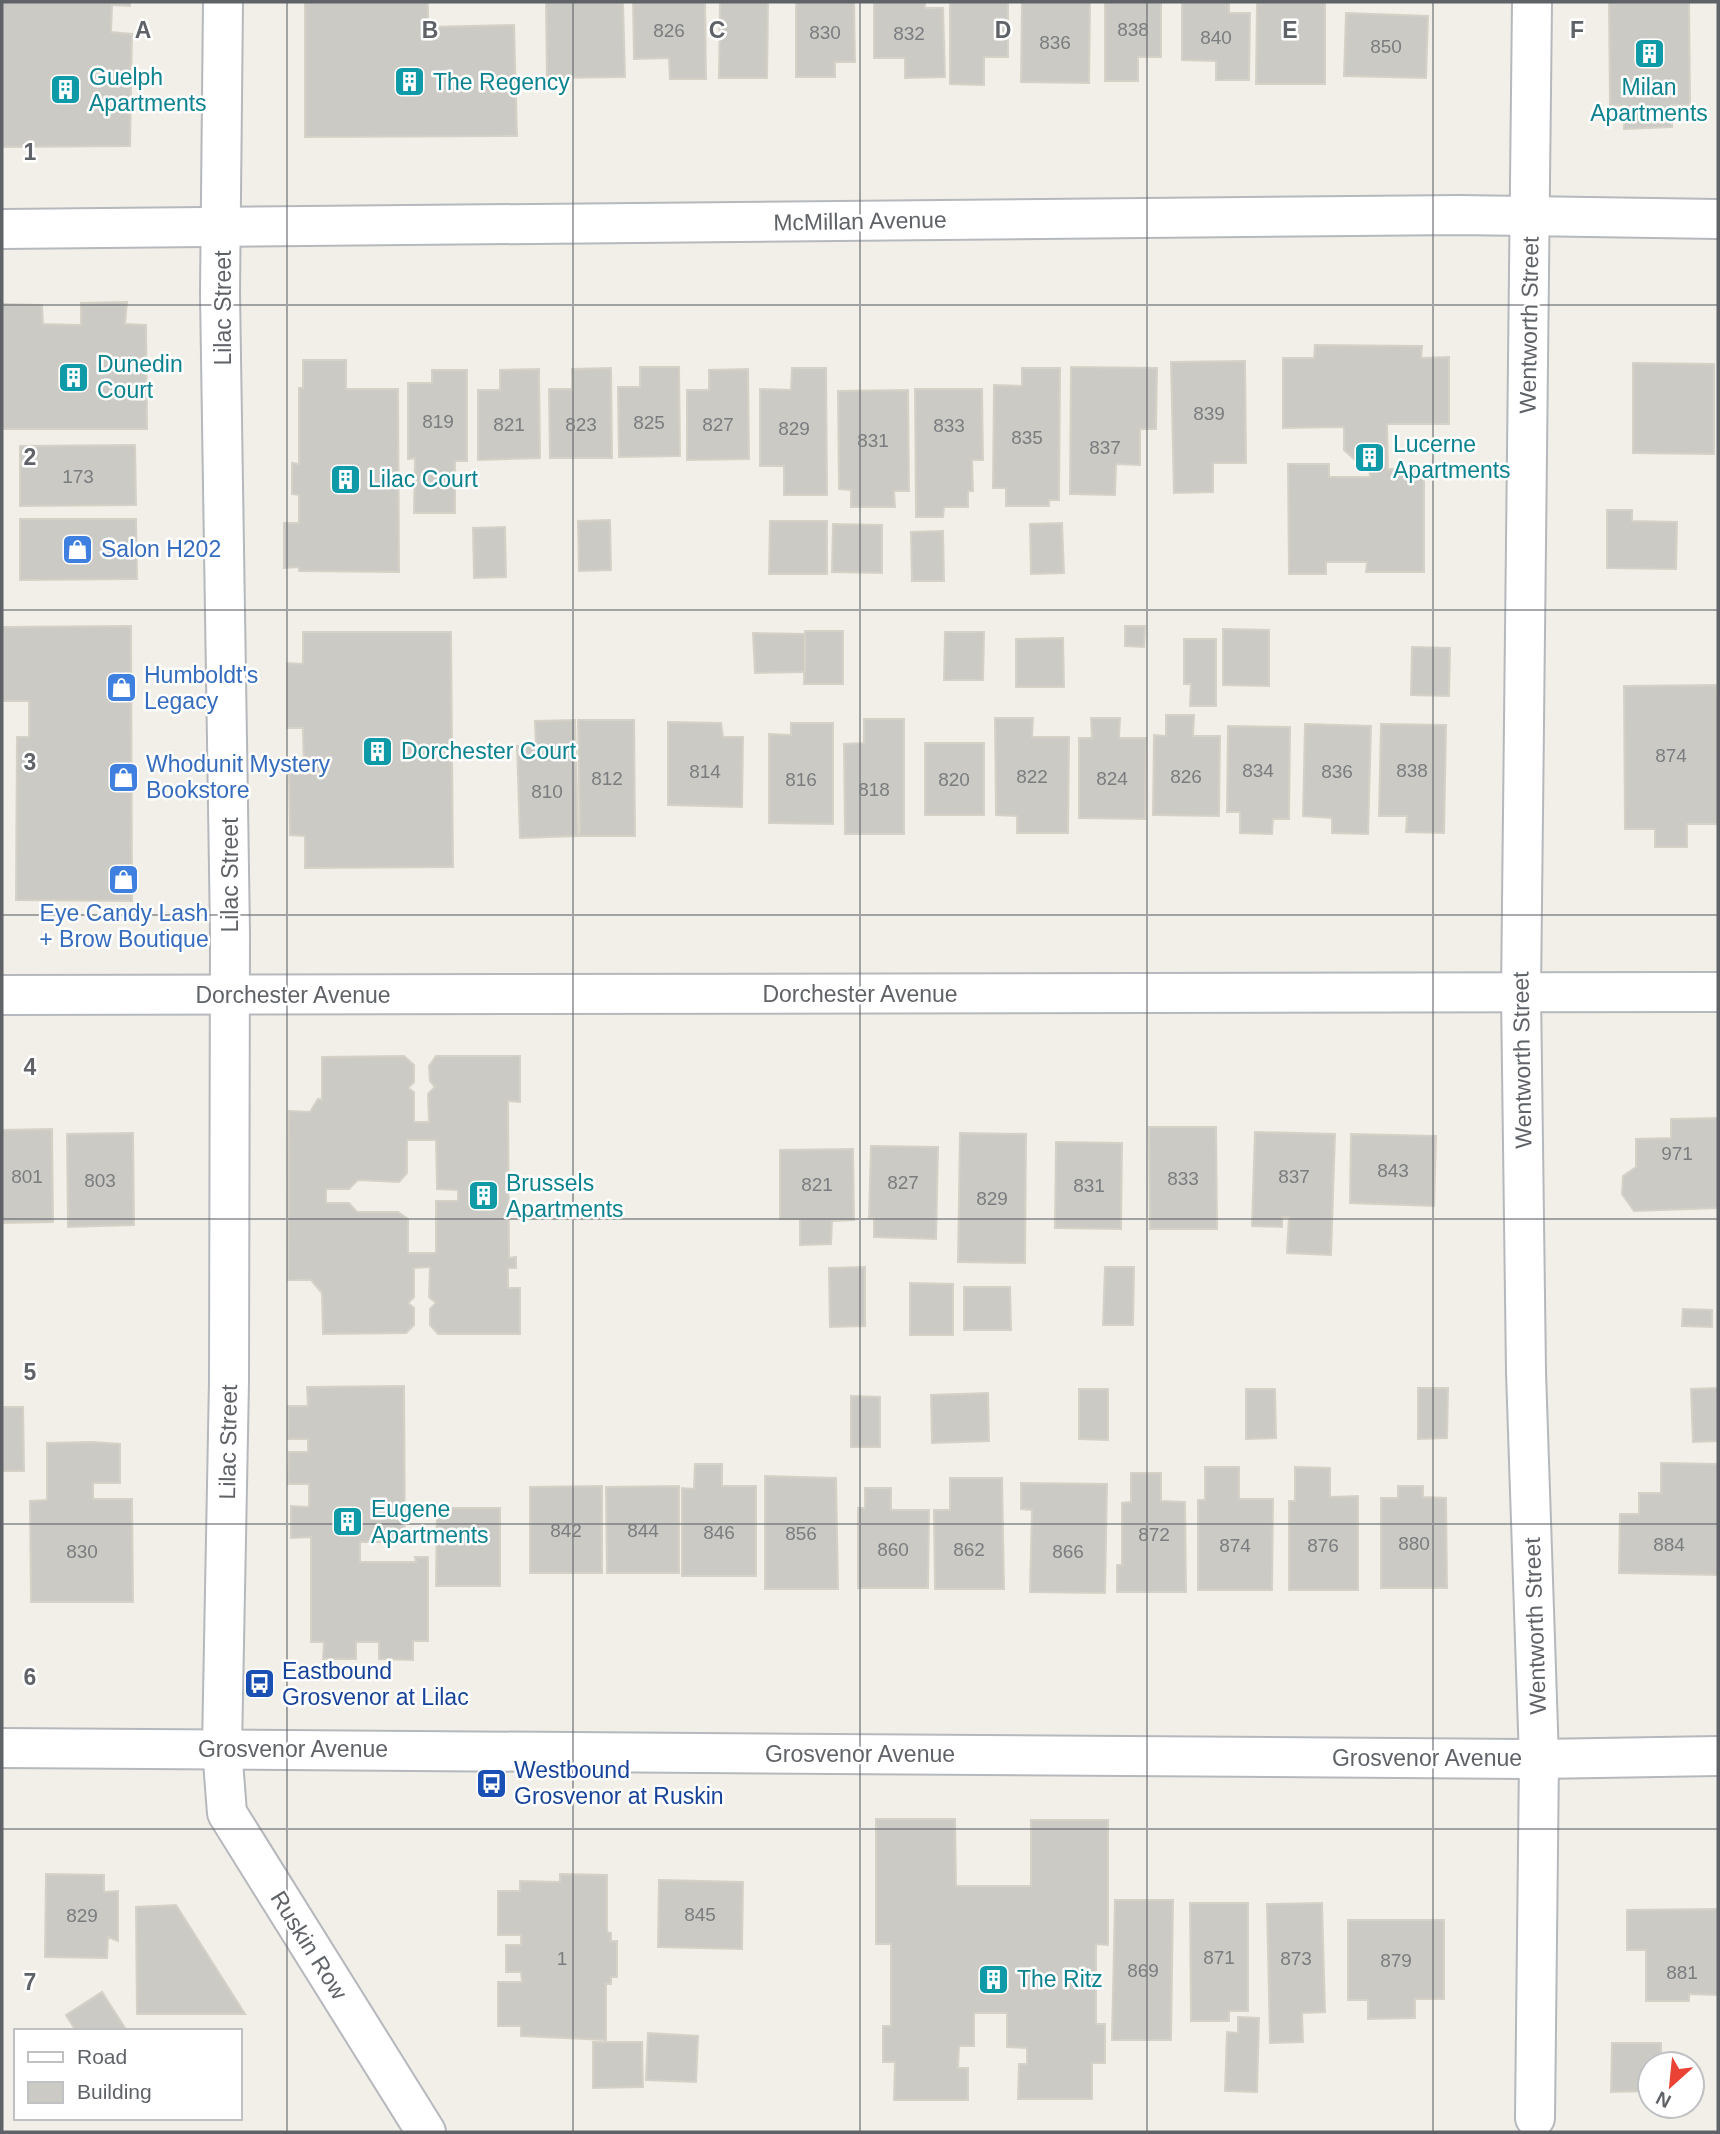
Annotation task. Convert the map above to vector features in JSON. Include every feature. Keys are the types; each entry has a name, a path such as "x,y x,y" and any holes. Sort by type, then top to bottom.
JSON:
{"street":[{"name":"Lilac Street","path":"222,1748 229,1381 230,995 228,607 220,293 223,227 223,2"},
{"name":"Wentworth Street","path":"1532,2 1528,176 1532,218 1521,993 1526,1372 1539,1759 1535,2118"},
{"name":"McMillan Avenue","path":"2,229 1459,215 1718,219"},
{"name":"Dorchester Avenue","path":"2,995 1718,992"},
{"name":"Grosvenor Avenue","path":"2,1748 1539,1759 1718,1756"},
{"name":"Ruskin Row","path":"222,1748 227,1813 426,2132"}],"building":[{"name":"Guelph Apartments","path":"2,2 130,2 130,6 112,5 111,32 132,34 130,146 2,147"},
{"name":"The Regency","path":"305,2 428,2 428,27 514,25 517,136 305,137"},
{"path":"546,2 623,2 625,77 547,78"},
{"path":"633,2 705,2 706,79 670,79 669,58 634,59"},
{"path":"720,2 768,2 767,78 719,78"},
{"path":"796,2 854,2 855,62 835,62 835,77 796,77"},
{"path":"874,2 925,2 925,8 943,8 945,77 905,78 905,58 874,58"},
{"path":"950,2 1008,2 1008,57 984,57 984,85 950,84"},
{"path":"1022,2 1090,2 1089,83 1021,82"},
{"path":"1105,2 1161,2 1161,57 1138,57 1138,81 1105,81"},
{"path":"1182,2 1229,2 1229,13 1250,13 1249,80 1216,80 1216,61 1182,60"},
{"path":"1257,2 1325,2 1325,84 1256,84"},
{"name":"Milan Apartments","path":"1609,2 1689,2 1690,105 1672,105 1672,127 1624,129 1624,106 1610,105"},
{"path":"1346,13 1428,16 1426,78 1344,76"},
{"name":"Dunedin Court","path":"127,302 125,324 146,325 147,429 2,429 2,304 42,305 43,324 81,325 81,303"},
{"name":"Lucerne Apartments","path":"1315,345 1422,346 1421,358 1449,357 1449,424 1387,424 1388,469 1424,469 1424,572 1366,572 1367,562 1326,562 1326,574 1289,574 1288,464 1329,464 1329,477 1370,477 1369,467 1362,466 1344,450 1344,427 1283,428 1283,358 1314,358"},
{"name":"Lilac Court","path":"303,360 346,360 346,389 398,389 399,572 299,571 299,567 284,568 284,523 299,523 299,495 292,494 292,463 299,464 299,388 303,388"},
{"path":"1245,361 1246,463 1213,463 1213,492 1174,493 1171,362"},
{"path":"1633,363 1714,364 1714,454 1633,453"},
{"path":"640,367 679,367 680,456 619,457 618,387 640,387"},
{"path":"1071,367 1157,368 1156,429 1140,429 1140,465 1116,464 1115,495 1070,494"},
{"path":"611,368 612,458 550,458 549,389 572,389 572,369"},
{"path":"792,368 826,368 827,495 784,495 784,466 760,466 760,389 791,390"},
{"path":"1022,368 1060,368 1059,500 1049,500 1049,506 1006,506 1006,488 993,488 994,385 1022,386"},
{"path":"539,369 540,458 478,460 478,390 500,390 500,370"},
{"path":"748,369 749,459 687,460 687,390 709,390 709,370"},
{"path":"432,370 467,370 467,461 455,461 455,513 414,513 415,458 408,459 408,383 432,383"},
{"path":"915,389 982,389 983,460 972,460 973,491 968,491 968,507 944,507 943,517 916,517"},
{"path":"908,390 909,491 894,491 895,507 851,507 851,490 839,489 838,391"},
{"path":"135,445 136,505 20,506 20,446"},
{"path":"1607,510 1632,510 1632,521 1677,522 1676,569 1607,568"},
{"name":"Salon H202","path":"20,519 136,519 137,579 20,580"},
{"path":"610,520 611,570 579,571 578,521"},
{"path":"770,521 827,521 827,574 769,574"},
{"path":"1062,523 1064,573 1031,574 1030,524"},
{"path":"833,524 882,525 882,573 832,572"},
{"path":"505,527 506,577 474,578 473,528"},
{"path":"943,531 944,581 912,581 911,532"},
{"path":"131,626 132,901 16,900 17,737 29,737 29,701 2,701 2,627"},
{"path":"1125,626 1145,626 1144,647 1125,646"},
{"path":"1223,629 1269,630 1269,686 1223,685"},
{"path":"805,631 843,631 843,684 804,684"},
{"name":"Dorchester Court","path":"303,632 451,632 453,867 305,868 305,836 290,835 289,774 304,774 303,728 287,728 287,663 303,664"},
{"path":"945,632 984,632 983,680 944,680"},
{"path":"753,633 805,634 805,672 755,673"},
{"path":"1063,638 1064,687 1016,687 1016,639"},
{"path":"1184,639 1216,639 1216,706 1190,706 1191,684 1184,684"},
{"path":"1412,647 1450,648 1449,696 1411,695"},
{"path":"1717,685 1718,824 1687,824 1687,847 1655,847 1655,829 1625,829 1624,686"},
{"path":"1166,715 1194,715 1193,736 1220,736 1219,816 1153,815 1154,735 1166,736"},
{"path":"995,718 1033,718 1032,737 1069,737 1068,833 1017,833 1017,816 996,815"},
{"path":"1091,718 1120,718 1119,738 1146,738 1145,819 1079,818 1079,738 1092,738"},
{"path":"864,719 904,719 904,834 845,834 844,744 864,743"},
{"path":"575,720 578,836 520,838 517,746 536,745 535,721"},
{"path":"578,720 634,720 635,836 580,836"},
{"path":"668,722 721,723 723,737 743,737 742,807 668,805"},
{"path":"791,723 833,723 833,824 769,823 769,734 791,735"},
{"path":"1305,724 1371,726 1368,834 1332,833 1332,818 1303,816"},
{"path":"1381,724 1446,725 1444,833 1406,832 1407,816 1379,816"},
{"path":"1228,726 1290,727 1289,819 1273,819 1272,834 1240,833 1240,812 1227,812"},
{"path":"925,743 984,743 984,815 925,815"},
{"name":"Brussels Apartments","path":"404,1056 414,1065 414,1082 408,1088 414,1092 414,1122 429,1122 428,1094 435,1087 430,1081 429,1066 436,1056 520,1056 520,1102 508,1101 509,1258 516,1257 516,1268 508,1268 508,1288 520,1288 520,1334 438,1334 430,1325 430,1309 436,1303 429,1297 430,1267 414,1268 414,1297 408,1303 414,1308 414,1325 406,1333 323,1334 322,1293 311,1280 288,1280 289,1111 310,1112 318,1099 322,1100 322,1057","holes":["407,1140 436,1140 437,1189 458,1190 458,1201 436,1201 436,1253 408,1253 408,1219 398,1212 357,1212 349,1203 326,1203 326,1189 349,1189 358,1180 399,1182 407,1173"]},
{"path":"1718,1118 1718,1208 1634,1211 1622,1194 1623,1176 1636,1167 1636,1139 1671,1138 1671,1119"},
{"path":"1149,1127 1216,1127 1217,1229 1150,1229"},
{"path":"52,1129 53,1222 2,1223 2,1130"},
{"path":"1255,1132 1335,1134 1331,1255 1287,1253 1289,1217 1282,1217 1282,1227 1252,1226"},
{"path":"133,1133 134,1225 68,1227 67,1134"},
{"path":"960,1133 1026,1134 1025,1263 958,1262"},
{"path":"1351,1134 1436,1136 1434,1206 1350,1203"},
{"path":"1056,1142 1122,1143 1121,1229 1055,1228"},
{"path":"871,1146 938,1147 936,1239 874,1237 874,1218 869,1218"},
{"path":"853,1149 854,1220 832,1221 831,1244 800,1245 800,1219 780,1219 780,1150"},
{"path":"865,1267 865,1326 830,1327 829,1268"},
{"path":"1105,1267 1134,1267 1133,1325 1103,1325"},
{"path":"910,1283 953,1284 953,1335 910,1335"},
{"path":"964,1287 1010,1287 1011,1330 964,1330"},
{"path":"1683,1309 1712,1310 1712,1327 1682,1326"},
{"name":"Eugene Apartments","path":"404,1386 405,1542 360,1542 360,1562 416,1562 415,1557 428,1557 428,1641 413,1641 413,1660 379,1659 379,1642 356,1642 356,1659 323,1659 324,1642 311,1642 311,1537 291,1538 291,1506 309,1507 309,1484 288,1484 289,1452 308,1452 308,1439 288,1439 288,1406 308,1406 307,1387"},
{"path":"1418,1388 1448,1388 1447,1438 1418,1439"},
{"path":"1718,1388 1718,1441 1693,1442 1691,1389"},
{"path":"1079,1389 1108,1389 1108,1440 1079,1439"},
{"path":"1246,1389 1275,1389 1276,1438 1246,1439"},
{"path":"988,1393 989,1441 932,1443 931,1395"},
{"path":"851,1396 880,1397 880,1447 851,1447"},
{"path":"2,1407 23,1407 24,1471 2,1471"},
{"path":"47,1443 120,1444 120,1483 93,1483 93,1499 132,1499 133,1602 31,1602 30,1501 47,1500"},
{"path":"1661,1463 1718,1464 1718,1575 1619,1573 1620,1514 1639,1514 1639,1493 1661,1493"},
{"path":"695,1464 722,1464 722,1486 756,1486 756,1576 682,1576 682,1488 694,1489"},
{"path":"1205,1467 1239,1467 1239,1499 1273,1499 1272,1590 1198,1590 1198,1500 1205,1500"},
{"path":"1295,1467 1330,1468 1330,1497 1358,1496 1358,1590 1289,1590 1289,1501 1295,1501"},
{"path":"1131,1473 1161,1473 1161,1501 1185,1502 1186,1592 1117,1592 1117,1565 1122,1565 1122,1503 1131,1502"},
{"path":"765,1476 836,1478 838,1589 765,1589"},
{"path":"950,1478 1002,1478 1004,1589 935,1589 934,1510 950,1510"},
{"path":"1021,1483 1107,1484 1105,1593 1030,1592 1032,1510 1021,1509"},
{"path":"602,1486 602,1573 530,1573 530,1487"},
{"path":"679,1486 679,1573 607,1573 606,1487"},
{"path":"1398,1486 1423,1486 1423,1497 1446,1498 1447,1588 1381,1588 1381,1498 1398,1498"},
{"path":"865,1488 891,1488 891,1510 929,1510 928,1588 858,1588 858,1508 865,1508"},
{"path":"437,1508 500,1508 500,1586 436,1586"},
{"name":"The Ritz","path":"876,1819 955,1819 956,1886 1031,1886 1031,1820 1108,1820 1108,1945 1096,1944 1096,2024 1105,2024 1105,2063 1092,2063 1092,2099 1018,2099 1019,2064 1027,2064 1027,2048 1007,2047 1007,2013 974,2013 974,2046 959,2046 958,2068 968,2068 968,2100 894,2100 895,2062 883,2062 883,2026 891,2026 891,1944 876,1944"},
{"path":"46,1874 104,1875 104,1892 118,1891 118,1941 108,1937 107,1958 45,1957"},
{"path":"560,1874 607,1875 607,1932 611,1933 611,1941 617,1941 617,1977 611,1977 611,1984 606,1984 606,2040 521,2036 521,2026 498,2026 498,1982 522,1982 521,1972 506,1972 506,1945 521,1945 521,1935 498,1935 498,1891 520,1891 520,1881 560,1882"},
{"path":"659,1880 743,1882 742,1949 658,1947"},
{"path":"1115,1900 1173,1900 1171,2040 1112,2040"},
{"path":"1190,1903 1248,1903 1248,2011 1229,2011 1229,2021 1191,2021"},
{"path":"1322,1903 1325,2012 1302,2013 1303,2042 1270,2043 1267,1904"},
{"path":"176,1905 245,2014 137,2014 136,1907"},
{"path":"1718,1909 1718,1995 1689,1994 1689,2001 1646,2001 1646,1950 1627,1950 1627,1910"},
{"path":"1348,1920 1444,1920 1444,1999 1415,1999 1415,2018 1368,2019 1368,2000 1348,2000"},
{"path":"102,1992 126,2029 75,2029 66,2015"},
{"path":"1238,2017 1259,2018 1257,2092 1225,2091 1227,2032 1238,2033"},
{"path":"648,2033 698,2036 696,2082 646,2080"},
{"path":"593,2042 642,2042 643,2087 593,2088"},
{"path":"1612,2043 1661,2043 1661,2050 1636,2050 1636,2091 1611,2092"}],"place":[{"name":"Milan Apartments","path":"1649,53"},
{"name":"The Regency","path":"410,82"},
{"name":"Guelph Apartments","path":"66,90"},
{"name":"Dunedin Court","path":"74,377"},
{"name":"Lucerne Apartments","path":"1370,457"},
{"name":"Lilac Court","path":"345,479"},
{"name":"Salon H202","path":"78,549"},
{"name":"Humboldt's Legacy","path":"121,688"},
{"name":"Dorchester Court","path":"378,751"},
{"name":"Whodunit Mystery Bookstore","path":"123,777"},
{"name":"Eye Candy Lash + Brow Boutique","path":"124,879"},
{"name":"Brussels Apartments","path":"483,1196"},
{"name":"Eugene Apartments","path":"348,1522"},
{"name":"Eastbound Grosvenor at Lilac","path":"259,1684"},
{"name":"Westbound Grosvenor at Ruskin","path":"491,1783"},
{"name":"The Ritz","path":"994,1979"}]}
